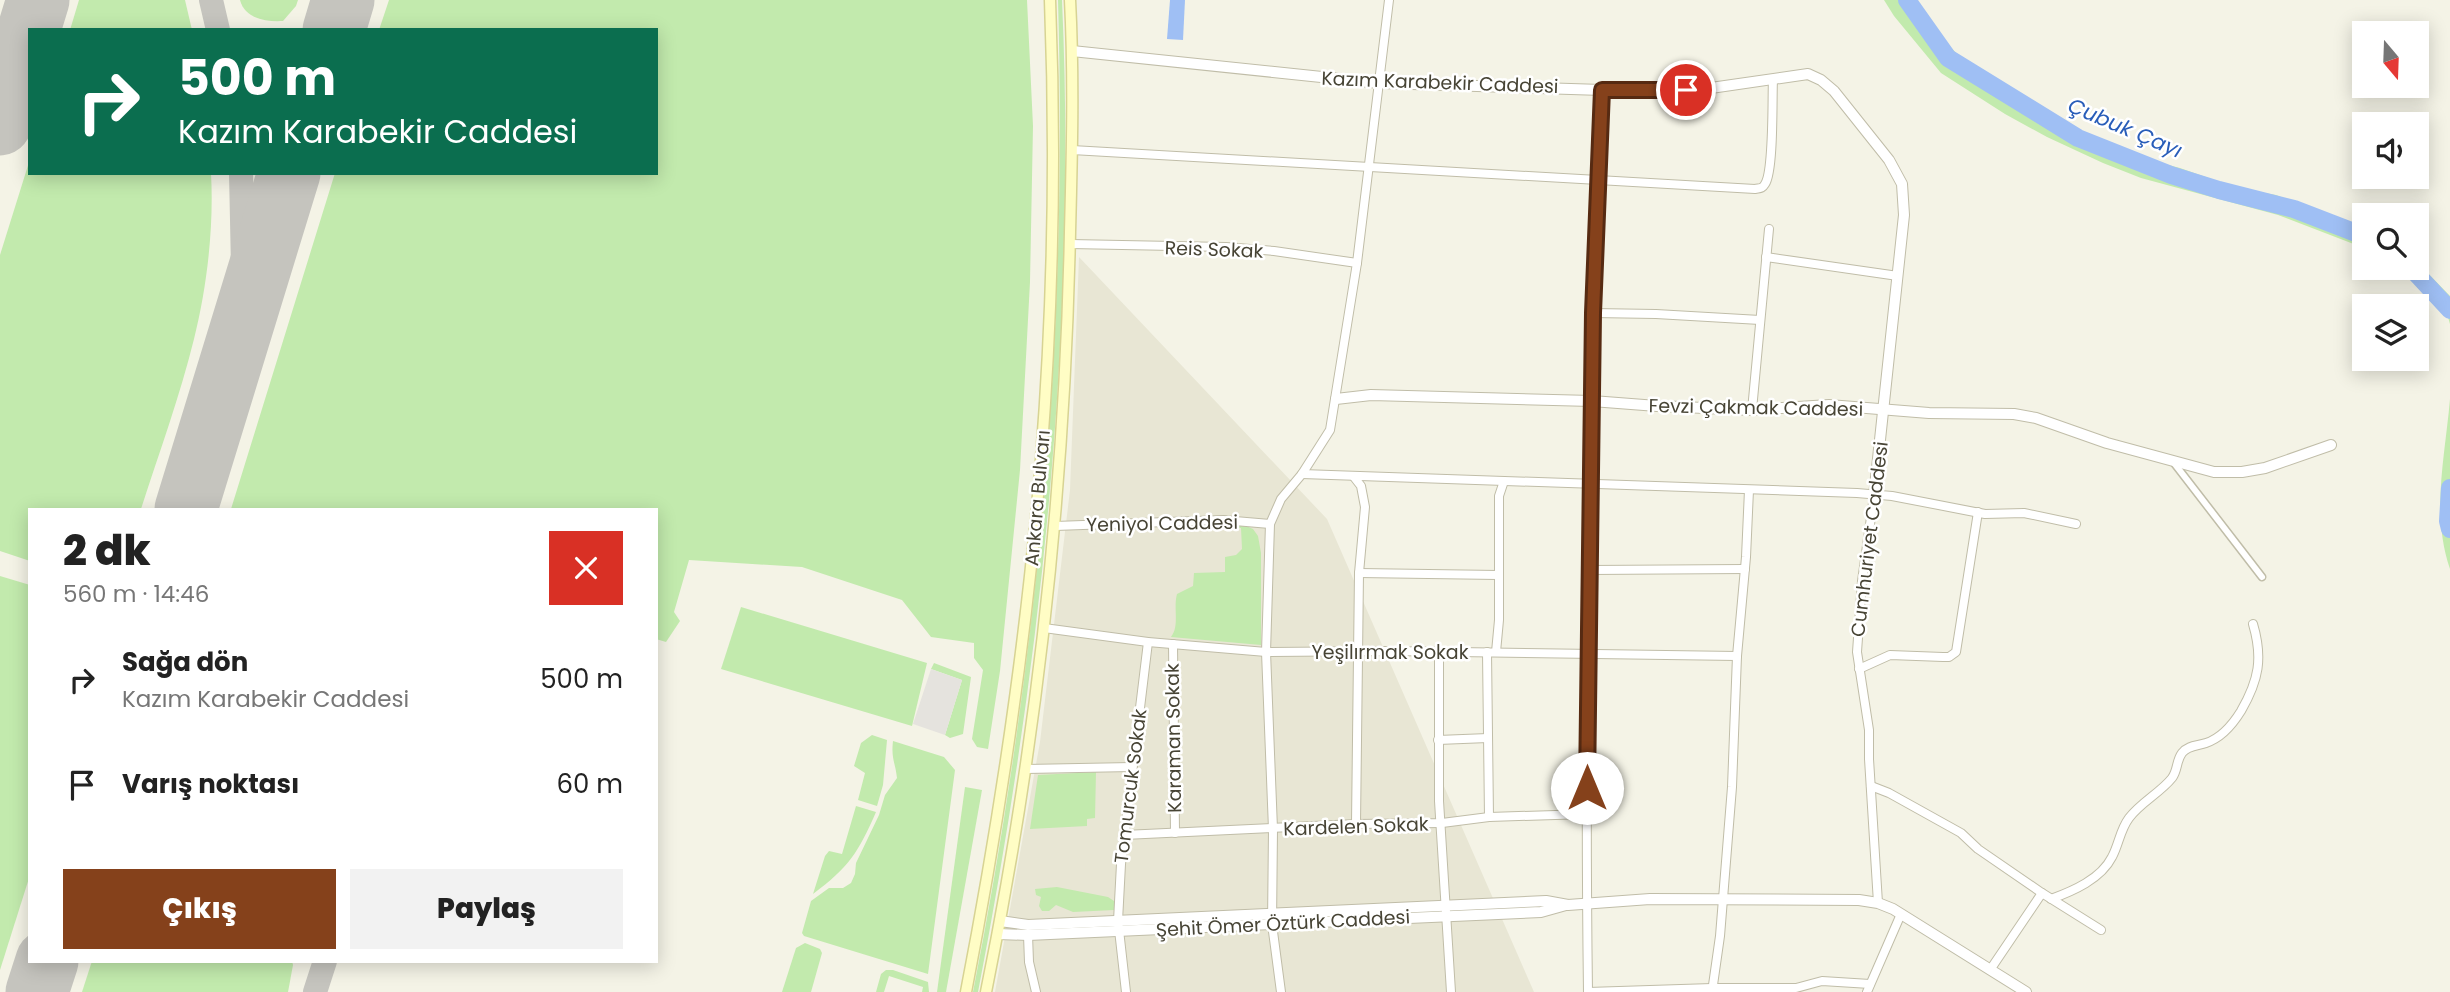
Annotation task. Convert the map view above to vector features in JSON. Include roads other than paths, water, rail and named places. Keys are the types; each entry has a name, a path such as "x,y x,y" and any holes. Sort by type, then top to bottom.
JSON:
{"main road":[{"name":"Ankara Bulvarı","path":"966,992 1003,777 1026,613 1041,460 1050,320 1052,223 1050,0"},
{"name":"Ankara Bulvarı","path":"986,992 1026,769 1055,526 1066,375 1070,244 1070,0"}],"street":[{"path":"1281,992 1272,919 1273,829 1266,652 1270,524 1281,499 1302,474 1330,430 1357,263 1389,0"},
{"name":"Kazım Karabekir Caddesi","path":"1072,51 1379,83 1602,90 1704,89 1808,74 1821,80 1834,92 1899,176"},
{"path":"1072,150 1761,188 1765,184 1770,164 1773,79"},
{"path":"1602,90 1593,313 1590,484 1588,992 1796,988 1822,981 1869,988 1901,914"},
{"name":"Cumhuriyet Caddesi","path":"1878,902 1869,730 1857,652 1862,581 1884,410 1905,205 1899,176"},
{"path":"1752,410 1769,229"},
{"name":"Reis Sokak","path":"1070,244 1226,247 1357,263"},
{"path":"1766,257 1898,276"},
{"path":"1593,313 1760,320"},
{"name":"Fevzi Çakmak Caddesi","path":"1336,398 1371,395 1592,401 1752,410 1829,405 1929,413 2014,414 2036,418 2107,443 2202,470 2242,472 2265,468 2330,445"},
{"path":"2173,461 2262,577"},
{"path":"1302,474 1892,496 1978,512 2024,513 2076,524"},
{"path":"1353,477 1361,486 1365,507 1359,573 1356,824"},
{"path":"1489,817 1488,738 1498,575 1499,496 1504,481"},
{"path":"1712,990 1720,936 1732,787 1737,656 1749,490"},
{"path":"1859,669 1890,655 1949,657 1956,652 1978,512"},
{"name":"Yeniyol Caddesi","path":"1055,526 1223,520 1270,524"},
{"path":"1589,570 1745,569"},
{"path":"1359,573 1498,575"},
{"path":"2051,899 2074,890 2103,868 2113,856 2127,821 2141,805 2172,779 2182,752 2187,748 2209,743 2234,721 2247,699 2259,668 2260,649 2253,624"},
{"name":"Yeşilırmak Sokak","path":"1044,628 1148,642 1266,652 1737,656"},
{"name":"Tomurcuk Sokak","path":"1126,992 1118,926 1124,835 1148,642"},
{"name":"Karaman Sokak","path":"1173,644 1175,833"},
{"path":"1439,652 1439,801 1451,992"},
{"path":"1438,740 1488,738"},
{"path":"1026,769 1132,767"},
{"path":"1871,786 1889,793 1961,833 1978,849 2101,930"},
{"name":"Kardelen Sokak","path":"1124,835 1356,824 1442,823 1489,817 1587,814"},
{"path":"1990,970 2042,893"},
{"name":"Şehit Ömer Öztürk Caddesi","path":"998,934 1027,935 1118,926 1446,911 1541,912 1568,905 1650,899 1817,899 1878,902 2026,992"},
{"name":"Şehit Ömer Öztürk Caddesi","path":"1000,921 1028,925 1118,926"},
{"path":"1027,935 1029,962 1036,992"}],"water":[{"path":"1170,0 1185,0 1183,40 1167,39"}],"waterway":[{"name":"Çubuk Çayı","path":"1907,0 1948,58 2078,138 2171,175 2294,209 2352,231"},
{"name":"Çubuk Çayı","path":"2422,280 2450,310"},
{"name":"Çubuk Çayı","path":"2450,488 2450,529"}]}
